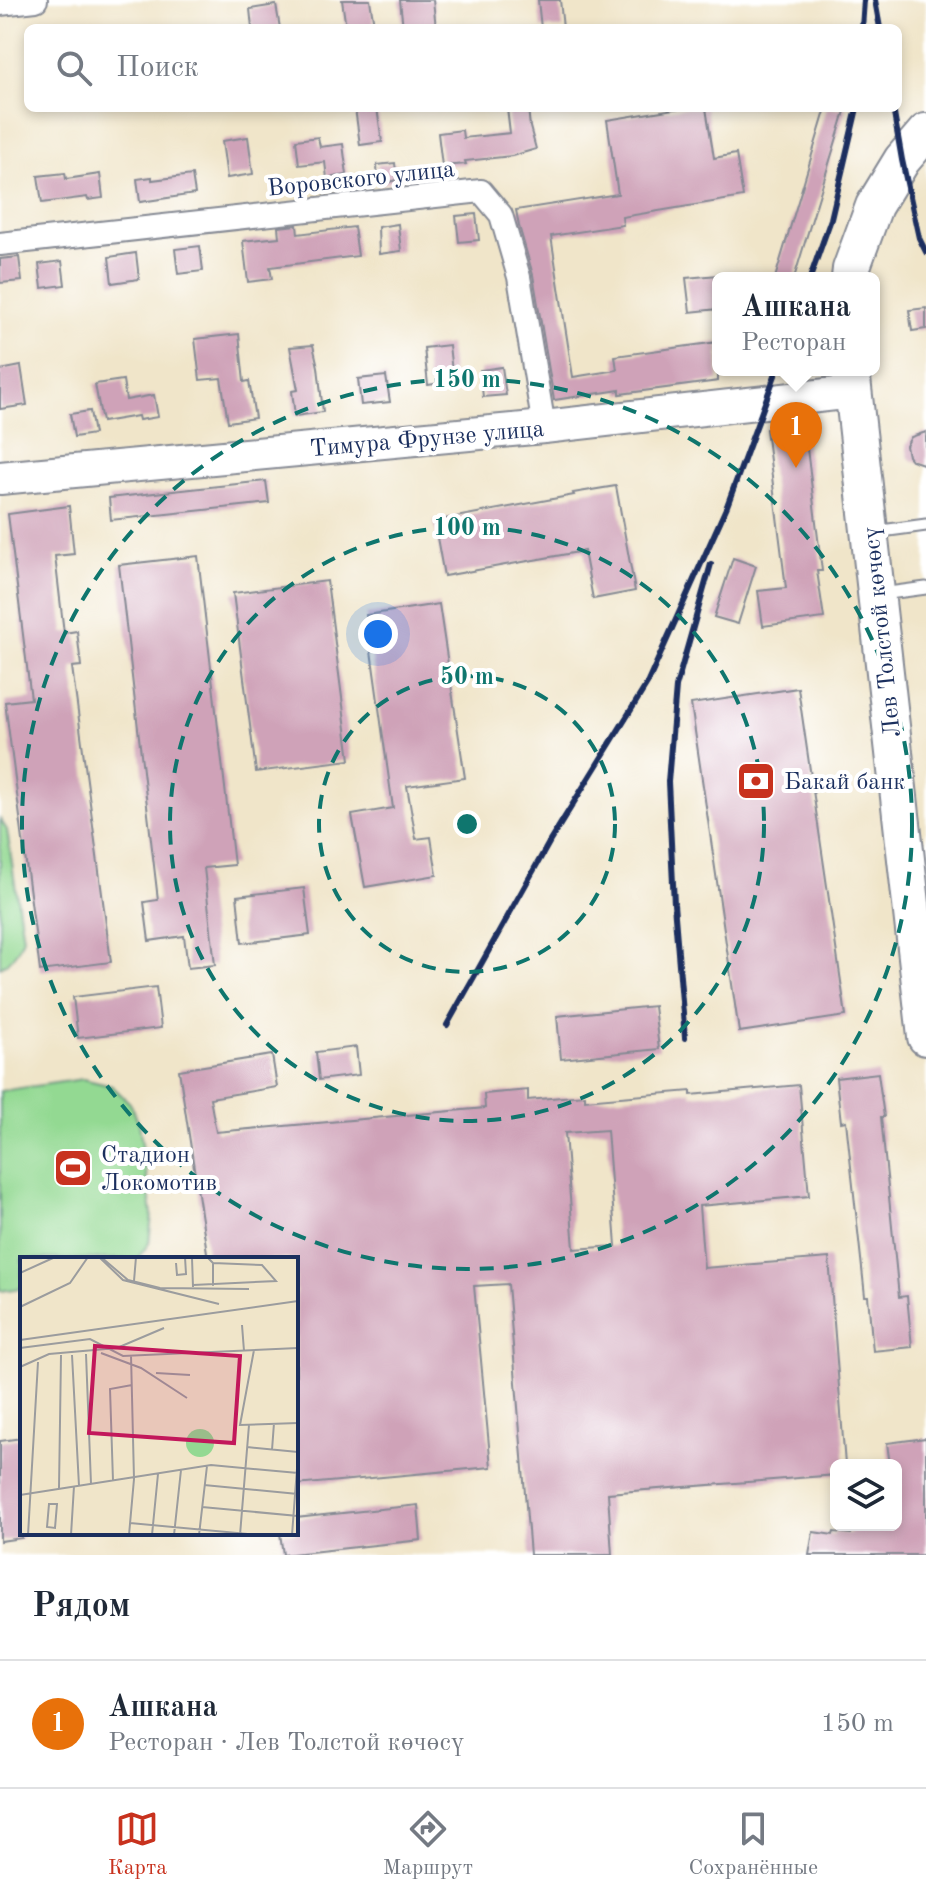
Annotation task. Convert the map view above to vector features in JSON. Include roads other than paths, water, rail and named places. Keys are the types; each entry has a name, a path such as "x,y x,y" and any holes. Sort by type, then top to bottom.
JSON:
{"main road":[{"path":"851,272 874,206 902,160 926,132"},
{"name":"Тимура Фрунзе улица","path":"0,478 544,427 852,381"},
{"name":"Лев Толстой көчөсү","path":"852,381 926,1037"}],"street":[{"path":"0,4 36,0"},
{"name":"Воровского улица","path":"0,244 481,191 501,215 519,277 544,427"}],"lane":[{"path":"869,532 926,525"},
{"path":"876,594 926,588"}],"railway":[{"path":"862,24 864,0"},
{"path":"875,0 879,24"},
{"path":"812,272 831,219 856,112"},
{"path":"894,112 919,238 926,252"},
{"path":"447,1025 550,841 647,684 727,506 775,376"},
{"path":"685,1038 668,782 676,687 711,564"}],"place":[{"name":"Ашкана","path":"796,468"},
{"name":"Бакай банк","path":"756,781"},
{"name":"Стадион Локомотив","path":"73,1168"}]}
